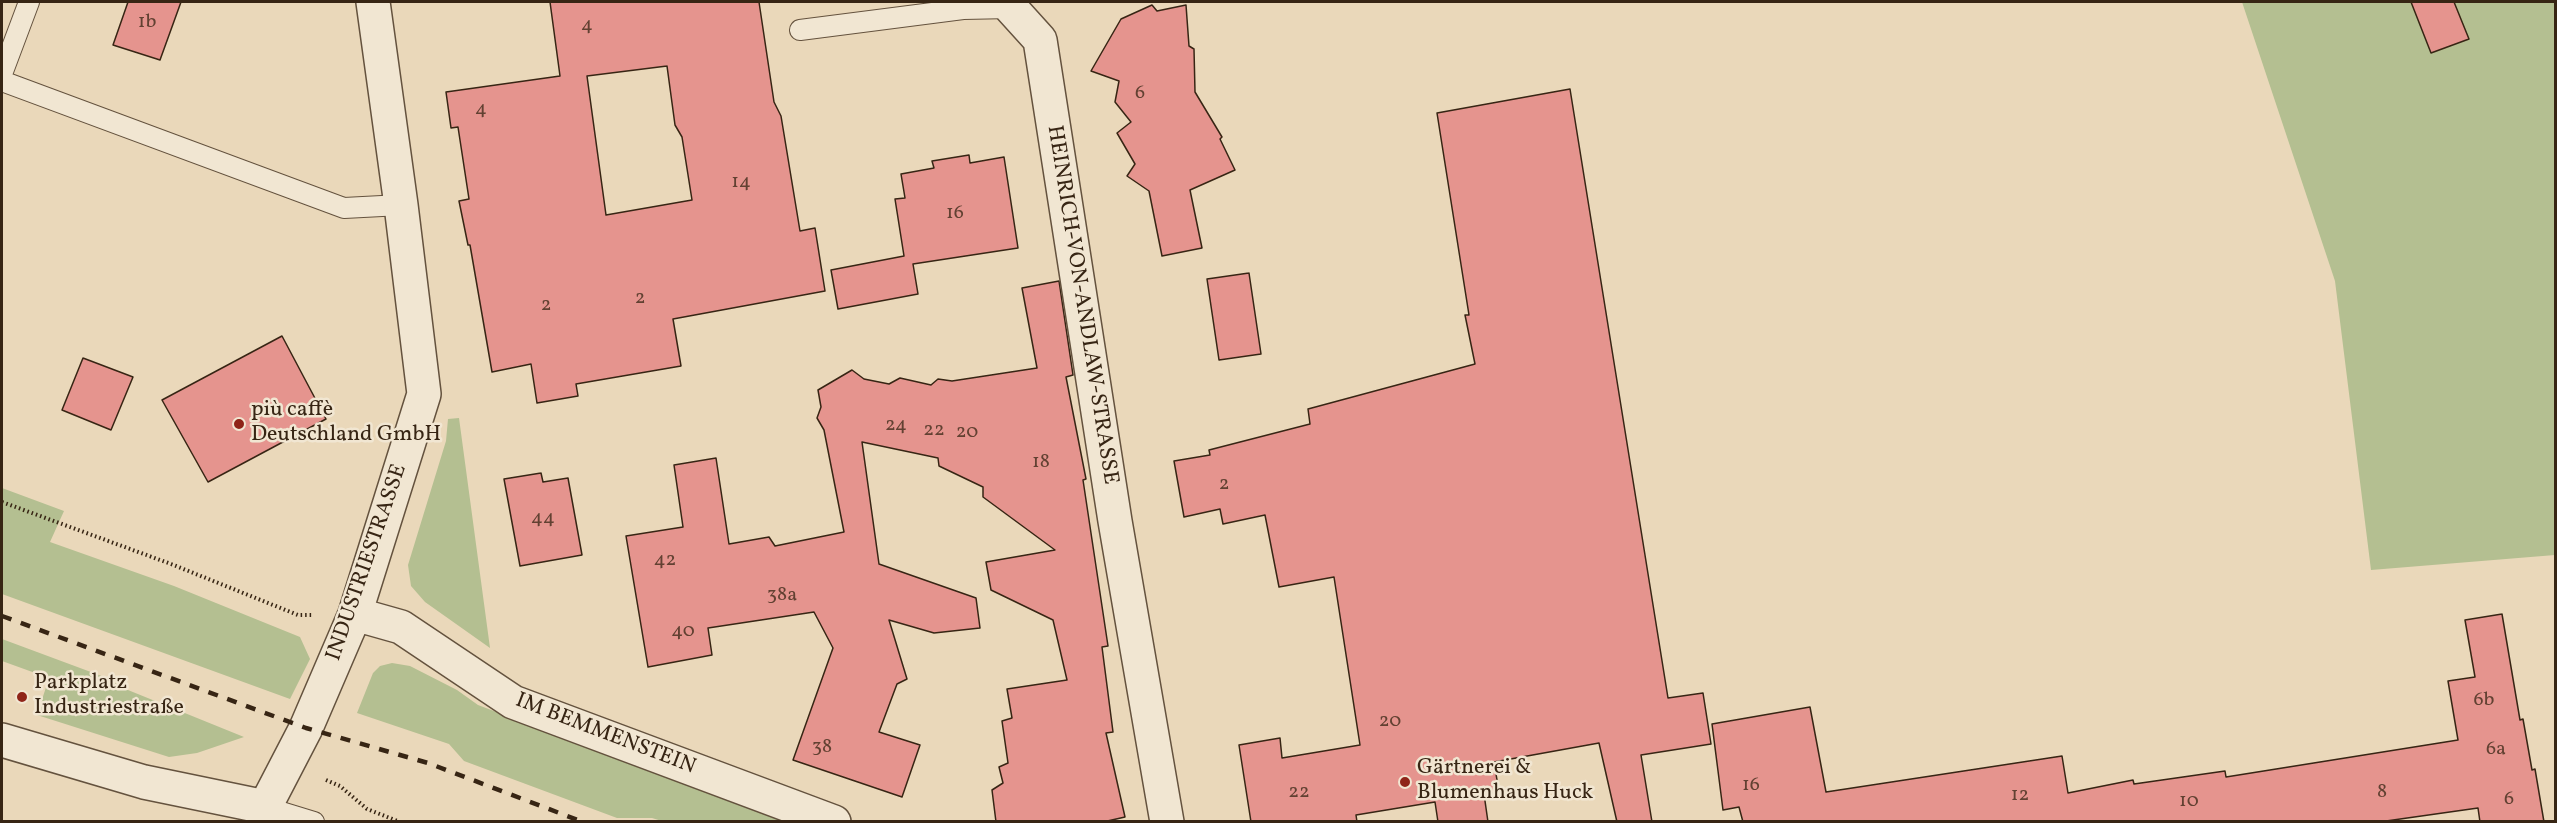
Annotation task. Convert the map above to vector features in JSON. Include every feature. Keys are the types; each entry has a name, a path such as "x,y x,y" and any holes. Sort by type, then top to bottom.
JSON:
{"street":[{"name":"INDUSTRIESTRASSE","path":"271,814 286,764 326,684 355,615 424,394 402,205 373,2"},
{"name":"HEINRICH-VON-ANDLAW-STRASSE","path":"1011,8 1040,40 1115,521 1167,822"},
{"name":"IM BEMMENSTEIN","path":"355,615 401,627 513,702 834,822"},
{"path":"2,740 144,782 271,814"}],"lane":[{"path":"2,74 29,2"},
{"name":"HEINRICH-VON-ANDLAW-STRASSE","path":"800,30 963,9 1011,8"},
{"path":"2,81 344,208 402,205"},
{"path":"271,814 314,822"}],"path":[{"path":"2,502 171,564 298,615 355,615"},
{"path":"286,764 340,786 367,809 400,822"}],"green space":[{"path":"2242,2 2555,2 2555,555 2371,570 2335,281"},
{"path":"459,418 490,648 425,602 411,586 408,565 446,441 448,419"},
{"path":"2,488 64,511 50,542 174,586 300,637 310,659 290,699 2,594"},
{"path":"2,639 107,678 123,688 244,737 197,753 169,757 37,715 49,678 2,661"},
{"path":"392,663 410,666 457,690 478,705 784,821 665,822 652,818 617,818 464,761 449,744 357,713 373,673 380,666"}],"building":[{"path":"128,2 181,2 160,60 113,45"},
{"path":"550,2 759,2 774,102 781,116 800,231 815,228 825,291 673,319 681,366 576,384 578,396 537,403 531,364 492,372 470,245 468,245 459,201 469,199 458,127 451,128 446,92 560,76","holes":["667,66 675,125 682,137 692,200 606,215 587,76"]},
{"path":"2411,2 2454,2 2469,39 2431,53"},
{"path":"1152,5 1157,11 1186,5 1189,46 1194,49 1195,92 1222,137 1220,139 1235,170 1190,190 1202,248 1162,256 1149,191 1127,176 1135,164 1117,133 1131,122 1115,102 1119,81 1091,71 1121,19"},
{"path":"1570,89 1668,698 1703,693 1711,744 1641,755 1652,822 1617,822 1599,743 1494,762 1499,792 1484,794 1488,822 1438,822 1435,802 1356,815 1357,822 1251,822 1239,745 1280,738 1282,758 1360,745 1334,577 1279,587 1265,515 1223,524 1220,509 1184,517 1174,461 1210,455 1209,450 1310,424 1308,409 1475,364 1465,315 1469,315 1437,113"},
{"path":"969,155 970,163 1004,157 1018,248 913,264 918,294 838,309 831,270 904,256 895,199 905,198 901,174 934,168 932,161"},
{"path":"1249,273 1261,354 1219,360 1207,279"},
{"path":"1059,281 1073,375 1066,377 1086,479 1083,480 1108,646 1102,647 1113,732 1106,733 1125,817 1103,822 996,822 992,790 1003,783 999,767 1008,763 1002,721 1012,718 1007,689 1067,680 1053,620 991,590 986,562 1055,550 983,497 983,487 939,466 938,458 862,442 879,564 976,598 980,628 934,633 889,620 907,679 897,684 879,732 920,745 902,797 793,760 833,648 814,612 708,628 712,655 648,667 626,536 683,527 674,465 716,458 729,544 769,537 775,546 844,532 824,430 817,418 821,407 818,390 852,370 864,379 889,384 900,378 931,385 938,379 952,381 1037,368 1022,288"},
{"path":"282,336 326,419 208,482 162,400"},
{"path":"83,358 133,377 111,430 62,410"},
{"path":"541,473 543,482 568,478 582,555 520,566 504,479"},
{"path":"2502,614 2520,720 2523,719 2532,770 2535,769 2544,822 2480,822 2478,808 2379,822 1743,822 1739,807 1723,810 1712,724 1810,707 1826,792 2062,756 2068,793 2133,780 2134,784 2225,771 2226,777 2458,740 2448,681 2475,677 2465,620"}],"railway":[{"path":"2,616 306,728 428,763 583,822"}],"place":[{"name":"più caffè Deutschland GmbH","path":"239,424"},
{"name":"Parkplatz Industriestraße","path":"22,697"},
{"name":"Gärtnerei & Blumenhaus Huck","path":"1405,782"}]}
